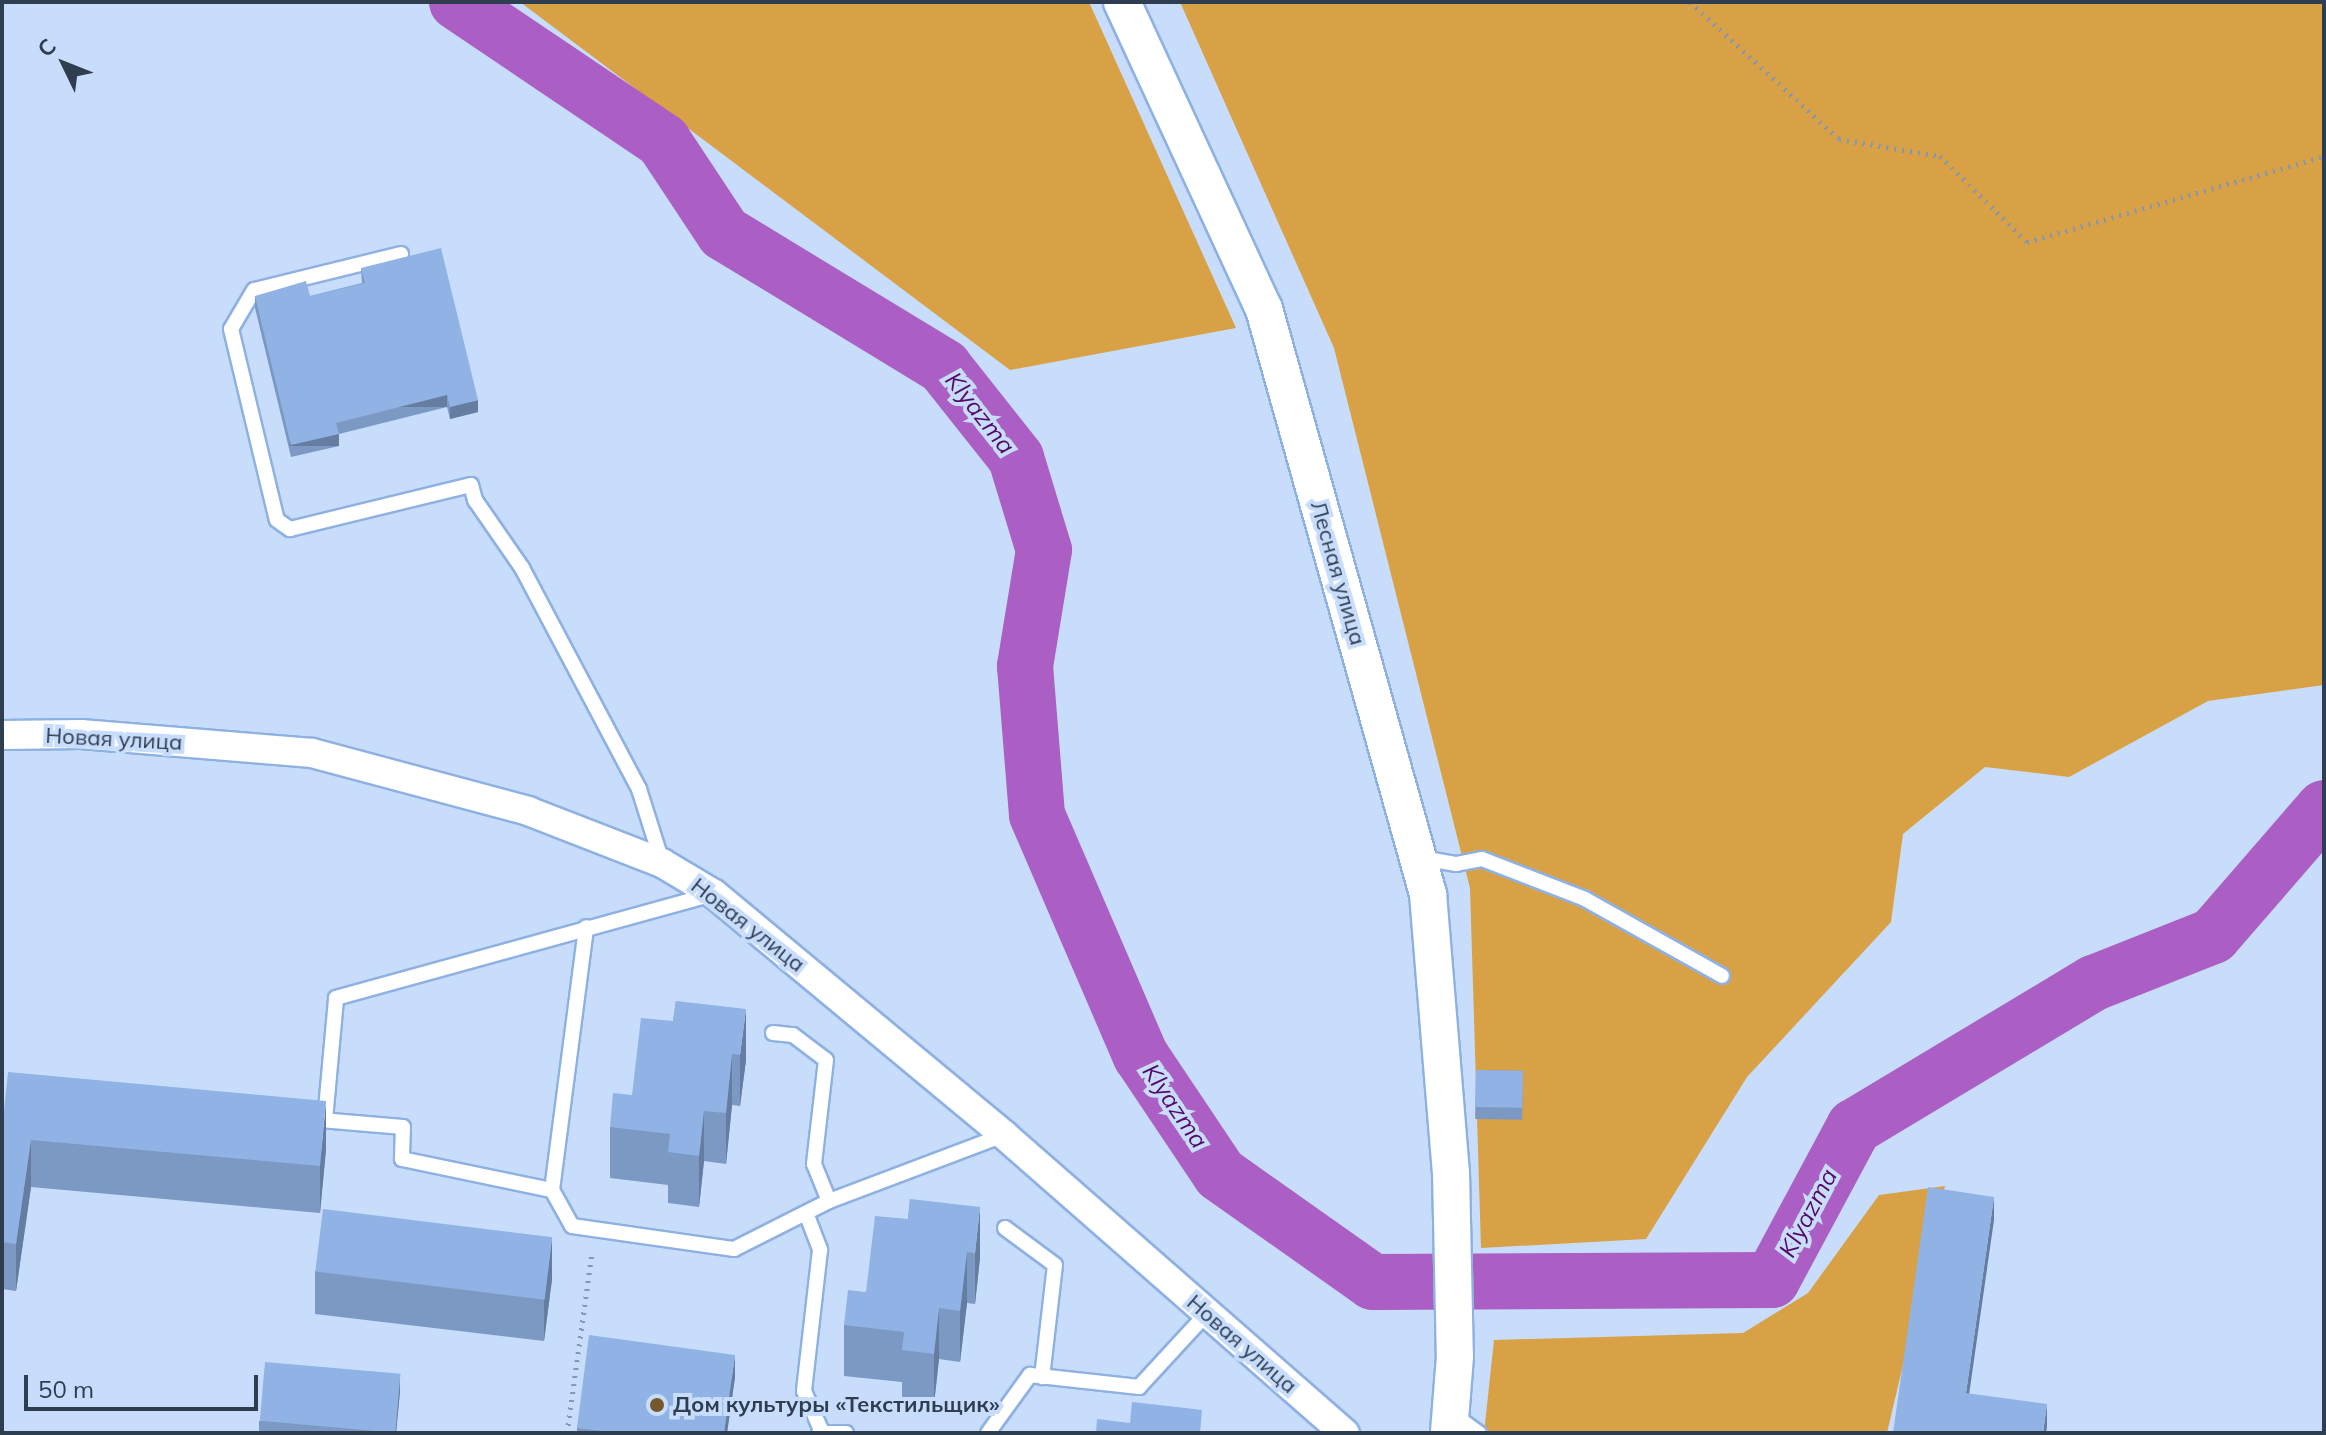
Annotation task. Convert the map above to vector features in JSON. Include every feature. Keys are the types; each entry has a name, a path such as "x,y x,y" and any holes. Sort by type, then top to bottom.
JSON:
{"street":[{"name":"Лесная улица","path":"1122,2 1264,309 1428,894 1451,1172 1459,1426"},
{"name":"Новая улица","path":"2,735 81,734 312,753 528,811 662,863 714,894 1004,1135 1345,1433"}],"lane":[{"path":"401,254 254,290 231,329 277,520 290,529 471,485 475,500 522,568 639,789 662,863"},
{"path":"1417,857 1456,864 1482,859 1585,899 1722,976"},
{"path":"325,1120 336,998 714,894"},
{"path":"586,927 552,1190 572,1226 734,1249 829,1201 1004,1135"},
{"path":"773,1033 793,1035 826,1060 814,1164 829,1201"},
{"path":"295,1118 403,1127 402,1159 552,1190"},
{"path":"806,1213 820,1250 804,1391 820,1432 846,1433"},
{"path":"1005,1228 1055,1265 1042,1377"},
{"path":"993,1431 1030,1375 1139,1387 1207,1313"}],"path":[{"path":"1690,2 1839,139 1940,156 2027,242 2324,156"},
{"path":"567,1433 595,1230"}],"shaded area":[{"path":"520,2 1089,2 1236,328 1010,370"},
{"path":"1180,2 2324,2 2324,685 2208,701 2069,777 1985,767 1903,834 1891,922 1747,1077 1646,1239 1481,1248 1470,888 1334,348"},
{"path":"1945,1186 1887,1433 1484,1433 1494,1340 1743,1333 1808,1293 1879,1195"}],"building":[{"path":"441,248 478,400 450,407 447,395 336,423 339,434 291,445 255,296 306,281 310,296 365,283 361,268"},
{"path":"676,1001 746,1009 740,1055 732,1054 726,1113 704,1111 699,1156 668,1152 670,1134 610,1127 613,1093 632,1095 641,1018 673,1021"},
{"path":"1476,1070 1523,1071 1522,1108 1475,1107"},
{"path":"8,1072 326,1101 320,1166 31,1140 16,1244 2,1242 2,1131"},
{"path":"1928,1187 1994,1197 1966,1393 2047,1404 2043,1433 1893,1433"},
{"path":"910,1199 980,1207 975,1253 967,1252 960,1311 939,1308 934,1354 902,1350 904,1332 844,1325 848,1290 866,1292 875,1216 908,1219"},
{"path":"323,1209 552,1237 545,1300 315,1272"},
{"name":"Дом культуры «Текстильщик»","path":"589,1335 735,1355 724,1433 616,1433 577,1428"},
{"path":"265,1362 400,1374 395,1433 260,1421"},
{"path":"1132,1402 1202,1410 1200,1433 1096,1433 1097,1419 1130,1423"}],"waterway":[{"name":"Klyazma","path":"457,2 663,141 724,233 944,367 1016,458 1044,550 1025,666 1037,815 1141,1056 1220,1174 1373,1282 1772,1280 1854,1127 2094,983 2213,936 2324,808"}],"place":[{"name":"Дом культуры «Текстильщик»","path":"657,1405"}]}
